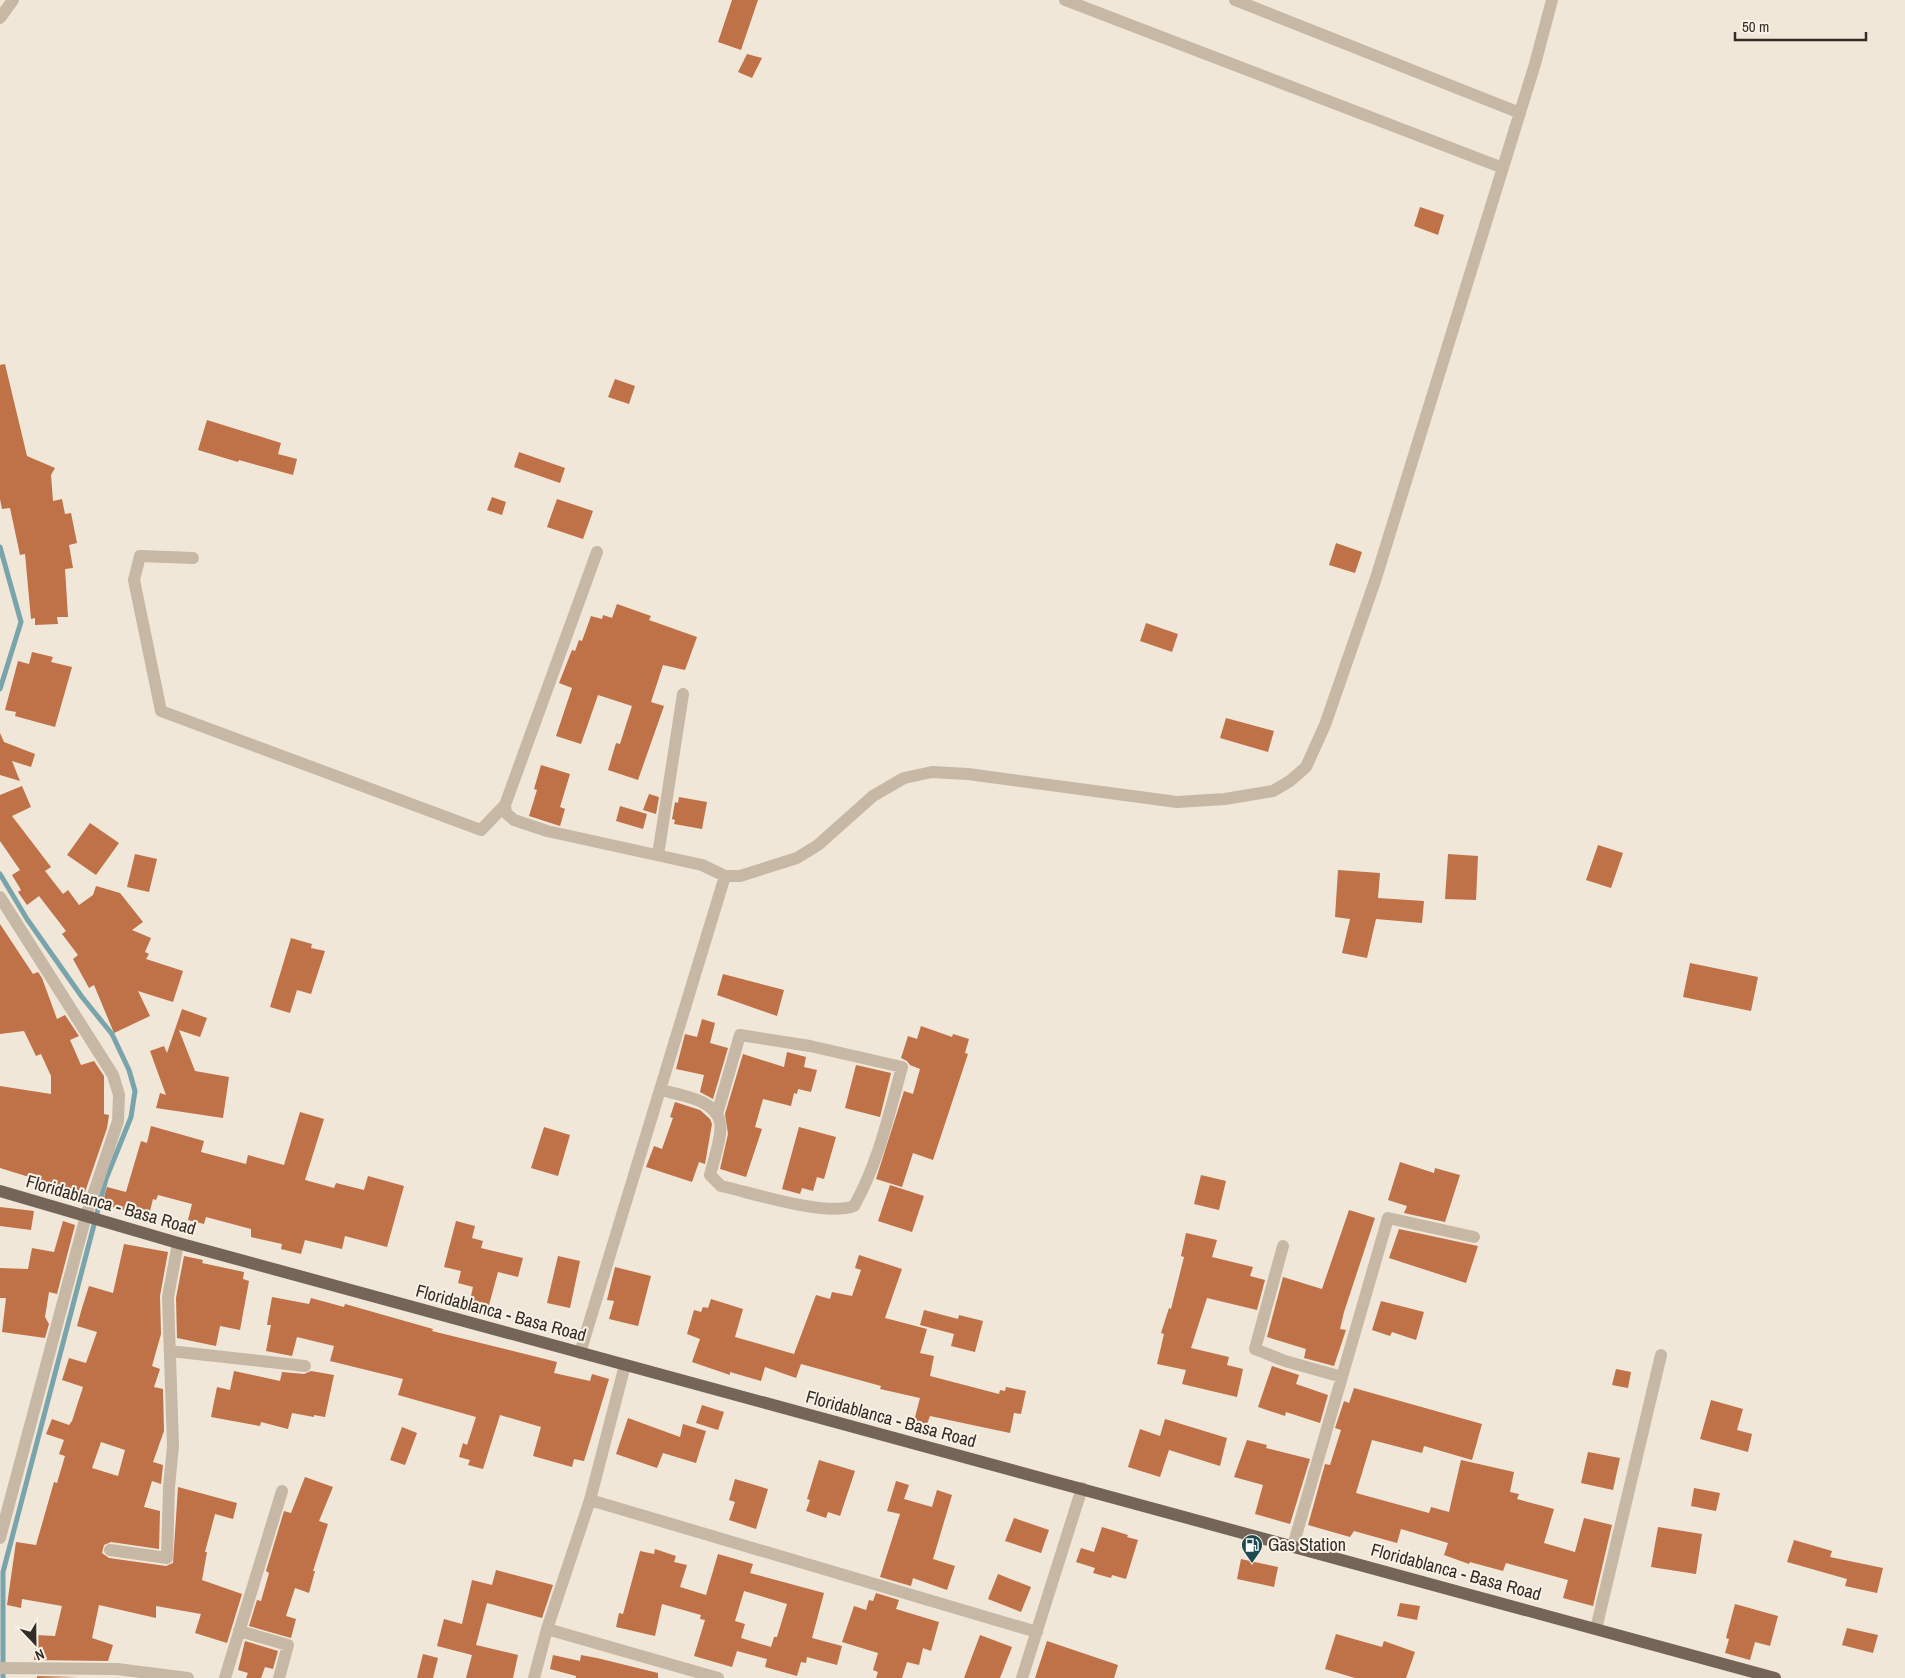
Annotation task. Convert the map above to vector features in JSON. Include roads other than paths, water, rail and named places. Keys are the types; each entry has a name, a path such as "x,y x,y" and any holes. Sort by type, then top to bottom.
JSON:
{"main road":[{"name":"Floridablanca - Basa Road","path":"0,1191 178,1243 1775,1678"}],"street":[{"path":"0,18 14,0"},
{"path":"1065,0 1502,168"},
{"path":"1235,0 1520,113"},
{"path":"505,805 506,813 514,820 547,831 702,865 725,876 740,876 798,858 818,845 873,796 904,778 932,772 968,774 1177,802 1225,799 1273,790 1290,781 1306,767 1325,725 1376,578 1520,113 1552,0"},
{"path":"193,558 140,556 134,580 161,711 481,830 505,805 596,552"},
{"path":"658,855 683,694"},
{"path":"580,1353 662,1090 725,876"},
{"path":"0,897 113,1075 119,1095 118,1121 89,1217 0,1538"},
{"path":"662,1090 701,1101 717,1114 721,1123 710,1175 720,1186 818,1208 843,1210 854,1206 863,1191 884,1130 902,1067 810,1046 740,1035 717,1114"},
{"path":"1293,1546 1388,1218 1474,1237"},
{"path":"110,1550 167,1558 169,1487 173,1446 168,1297 178,1243"},
{"path":"1283,1246 1255,1349 1285,1361 1342,1377"},
{"path":"170,1351 305,1366"},
{"path":"1596,1629 1661,1355"},
{"path":"534,1678 547,1629 590,1500 625,1365"},
{"path":"1022,1678 1082,1488"},
{"path":"225,1678 282,1491"},
{"path":"590,1500 1037,1632"},
{"path":"547,1629 718,1678"},
{"path":"239,1631 288,1644 279,1678"},
{"path":"14,1671 117,1669 187,1678"}],"waterway":[{"path":"0,547 21,622 0,689"},
{"path":"0,874 27,919 82,997 112,1034 129,1070 135,1091 131,1117 106,1179 3,1572 3,1678"}],"place":[{"name":"Gas Station","path":"1252,1564"}]}
